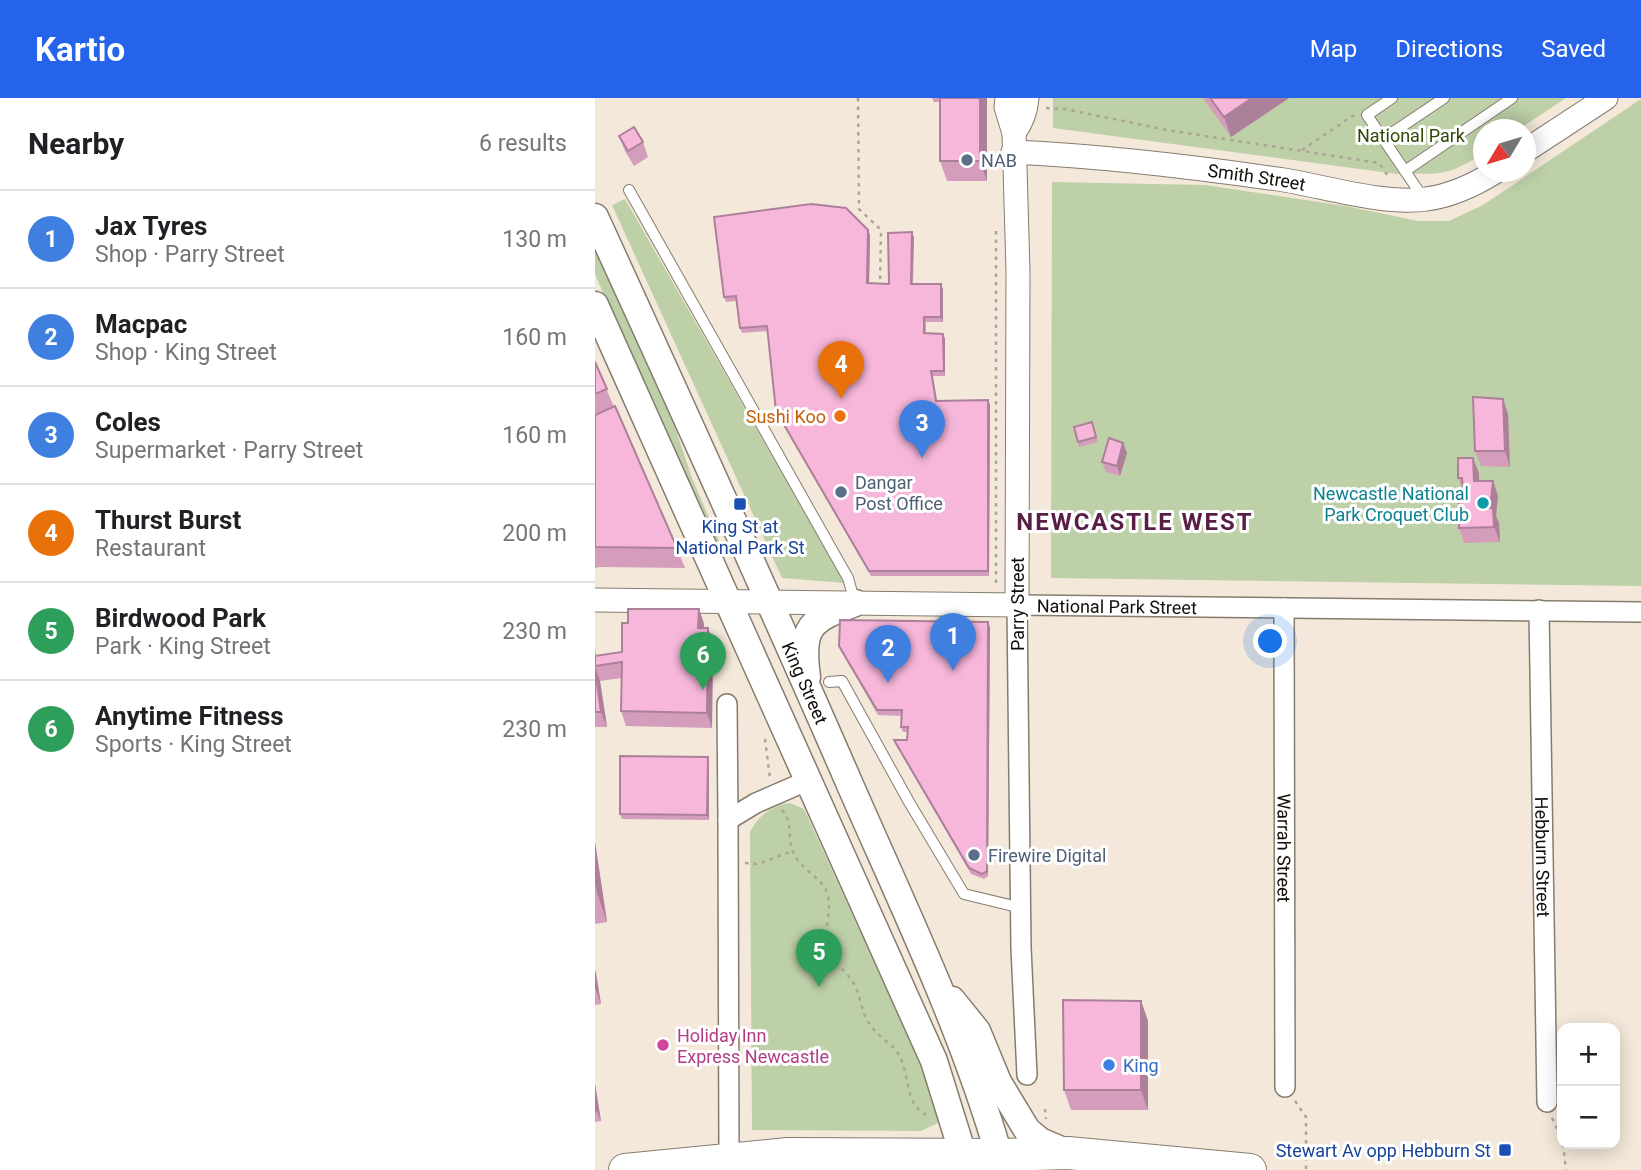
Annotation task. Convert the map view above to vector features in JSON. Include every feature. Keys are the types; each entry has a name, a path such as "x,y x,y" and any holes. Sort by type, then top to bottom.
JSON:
{"highway":[{"path":"625,1170 788,1154 1001,1163 1068,1153 1250,1170"}],"main road":[{"name":"King Street","path":"595,217 768,602 819,687 982,1099 1001,1163"},
{"name":"King Street","path":"595,305 934,1061 964,1162"},
{"path":"819,687 805,660 812,624 825,614 855,603"},
{"path":"934,977 977,1031 998,1082 1027,1130 1040,1141 1068,1153"}],"street":[{"name":"Parry Street","path":"1007,98 1006,107 1014,143 1018,271 1017,605 1021,948 1027,1075"},
{"path":"1536,144 1606,98"},
{"name":"Parry Street","path":"1014,143 1021,122 1036,103"},
{"name":"Smith Street","path":"1014,143 1284,180 1384,198 1425,200 1448,195 1475,182"},
{"name":"National Park Street","path":"595,600 1641,612"},
{"name":"Warrah Street","path":"1285,608 1285,1087"},
{"name":"Hebburn Street","path":"1539,610 1547,1102"},
{"path":"727,704 729,1159"},
{"path":"728,820 756,803 810,780"}],"lane":[{"path":"1392,98 1367,115 1425,200"},
{"path":"1383,139 1444,98"},
{"path":"1407,175 1509,99"},
{"path":"629,190 840,564 855,603"},
{"path":"819,687 842,681 964,894 1022,908"}],"path":[{"path":"857,98 859,209 881,230 880,288"},
{"path":"1036,103 1167,130 1379,163 1391,180 1407,175"},
{"path":"1302,150 1357,113"},
{"path":"996,222 996,583"},
{"path":"764,731 768,770 778,807 787,815 790,824 792,851 828,896 828,949 853,983 869,1025 901,1058 912,1100 923,1114 931,1117"},
{"path":"728,863 758,864 792,851"},
{"path":"1547,1102 1557,1129"},
{"path":"1306,1117 1306,1170"},
{"path":"1564,1149 1566,1170"}],"green space":[{"name":"National Park","path":"1053,98 1566,98 1534,119 1473,119 1473,159 1460,167 1433,174 1397,174 1053,128"},
{"path":"1641,99 1641,586 1051,578 1052,182 1205,185 1346,206 1418,221 1449,221 1483,205 1517,182 1536,182 1536,169"},
{"path":"625,199 845,583 782,578 612,205"},
{"path":"595,245 667,404 692,478 723,550 716,553 595,274"},
{"path":"790,803 804,809 918,1058 942,1121 921,1131 752,1130 750,832 766,812"}],"building":[{"path":"940,98 980,98 980,161 940,161"},
{"path":"1210,98 1252,98 1224,117"},
{"path":"634,127 643,142 628,151 619,136"},
{"path":"811,204 846,208 868,230 867,283 889,284 888,233 912,232 911,284 941,284 941,317 924,317 924,333 943,334 944,371 931,371 936,401 988,400 988,571 869,571 776,411 767,326 740,328 736,296 724,297 714,217"},
{"path":"595,362 607,389 595,394"},
{"path":"1473,397 1503,399 1505,451 1475,451"},
{"path":"615,406 677,548 595,547 595,415"},
{"path":"1092,422 1096,437 1078,442 1074,427"},
{"path":"1109,438 1123,443 1117,466 1102,462"},
{"name":"Newcastle National Park Croquet Club","path":"1458,458 1473,458 1474,481 1493,481 1490,508 1493,508 1494,527 1459,528 1459,519 1465,519 1465,514 1459,514 1459,494 1463,494 1462,478 1458,478"},
{"path":"628,609 699,609 698,628 708,628 707,713 621,711 622,662 595,666 595,656 622,652 622,623 628,623"},
{"path":"840,620 988,622 987,871 982,874 969,868 894,740 907,740 908,727 901,727 902,710 877,710 839,646"},
{"path":"595,669 601,712 595,712"},
{"path":"620,756 708,757 707,815 620,814"},
{"name":"King","path":"1063,1000 1141,1001 1141,1090 1064,1090"}],"place":[{"name":"NAB","path":"967,160"},
{"name":"Thurst Burst","path":"841,399"},
{"name":"Sushi Koo","path":"840,416"},
{"name":"Coles","path":"922,458"},
{"name":"Dangar Post Office","path":"841,492"},
{"name":"Newcastle National Park Croquet Club","path":"1483,503"},
{"name":"King St at National Park St","path":"740,504"},
{"name":"Jax Tyres","path":"953,671"},
{"name":"Macpac","path":"888,683"},
{"name":"Anytime Fitness","path":"703,690"},
{"name":"Firewire Digital","path":"974,855"},
{"name":"Birdwood Park","path":"819,987"},
{"name":"Holiday Inn Express Newcastle","path":"663,1045"},
{"name":"King","path":"1109,1065"},
{"name":"Stewart Av opp Hebburn St","path":"1505,1150"}],"district":[{"name":"NEWCASTLE WEST","path":"1135,522"}]}
